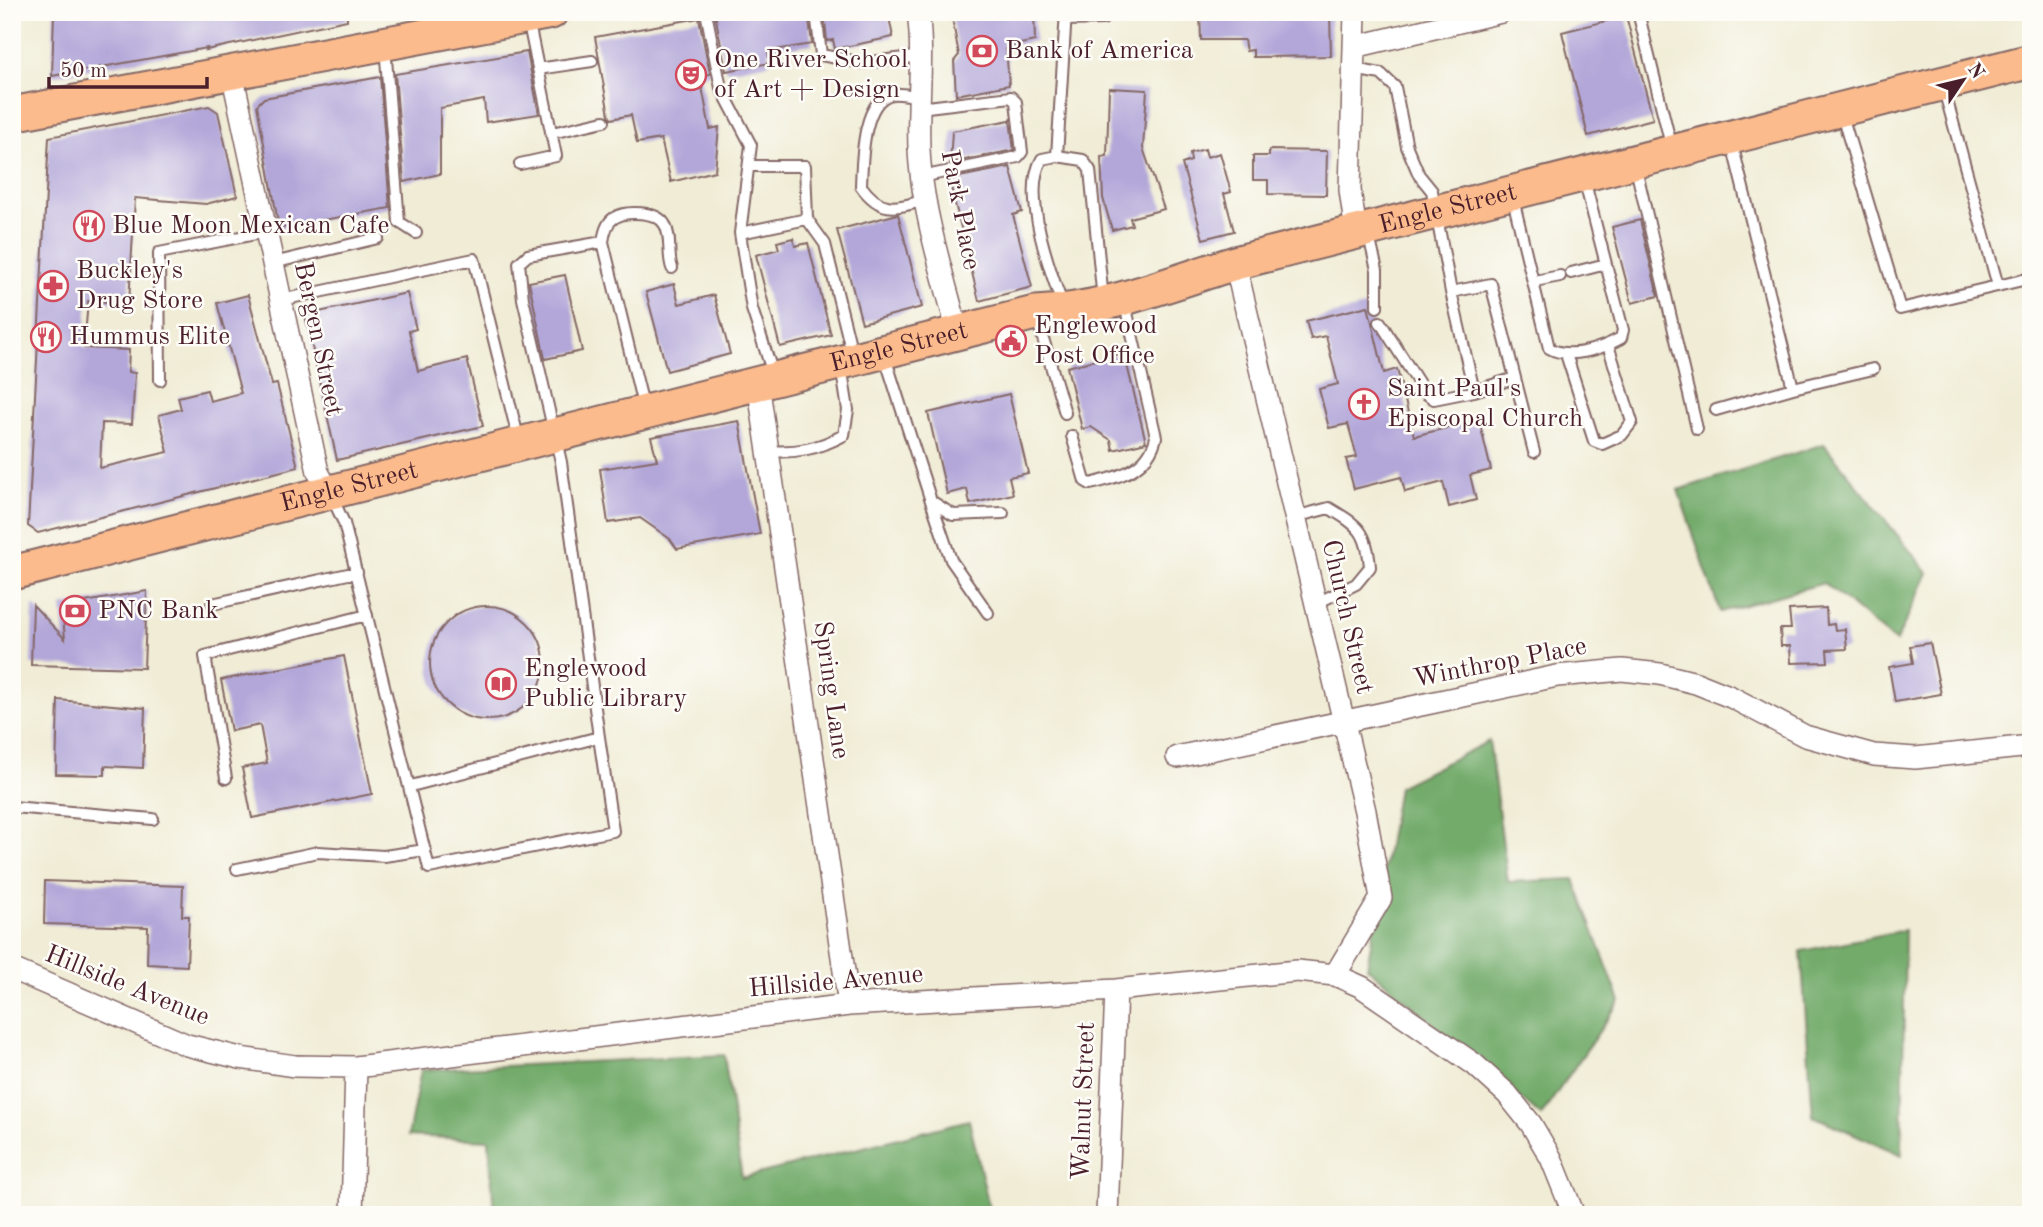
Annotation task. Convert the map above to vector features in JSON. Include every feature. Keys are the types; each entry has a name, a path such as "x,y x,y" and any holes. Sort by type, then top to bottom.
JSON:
{"main road":[{"path":"12,114 540,14"},
{"name":"Engle Street","path":"12,573 958,333 1113,300 1234,262 2031,61"}],"street":[{"name":"Park Place","path":"918,12 922,56 921,177 958,333"},
{"path":"1355,12 1350,190 1362,231"},
{"path":"1354,47 1501,12"},
{"name":"Bergen Street","path":"232,73 318,471 329,492"},
{"name":"Church Street","path":"1234,262 1365,811 1381,898 1335,975"},
{"name":"Spring Lane","path":"766,381 768,451 849,1005"},
{"name":"Winthrop Place","path":"1177,757 1344,724 1557,676 1622,670 1660,674 1696,683 1731,697 1805,736 1874,755 1915,758 2031,746"},
{"name":"Hillside Avenue","path":"12,969 187,1045 240,1058 295,1066 356,1068 849,1005 1116,990 1297,971 1335,975 1362,987 1452,1049 1507,1094 1531,1124 1551,1158 1574,1215"},
{"name":"Walnut Street","path":"1107,1215 1116,990"},
{"path":"352,1215 356,1068"}],"lane":[{"path":"706,12 720,88 751,145 740,233 766,381"},
{"path":"816,12 821,55 863,63 922,56"},
{"path":"1056,156 1066,16 1103,19 1111,12"},
{"path":"1639,12 1673,152"},
{"path":"520,164 556,156 538,68 540,14"},
{"path":"385,44 399,222 416,233"},
{"path":"538,68 592,61"},
{"path":"1353,69 1381,74 1395,87 1406,147 1419,175 1432,191 1451,292 1474,391"},
{"path":"1942,83 1998,286"},
{"path":"921,177 1018,157 1022,152 1016,102 1011,97 920,102 893,94 882,98 870,110 861,186 873,202 895,208 926,200"},
{"path":"1840,109 1900,309 2031,278"},
{"path":"552,133 604,121"},
{"path":"1730,137 1793,388"},
{"path":"1065,413 1050,312 1046,261 1038,229 1035,177 1042,159 1056,156 1083,160 1090,170 1113,300 1156,437 1147,461 1131,470 1090,484 1085,481 1072,436"},
{"path":"1635,161 1696,429"},
{"path":"749,166 805,166 807,219 825,244 859,358 931,501 951,560 988,613"},
{"path":"1511,193 1535,281 1549,348 1566,354 1608,345 1620,338 1623,330 1583,175"},
{"path":"645,412 603,242 605,229 613,218 628,214 653,215 664,221 669,233 669,259 672,268"},
{"path":"740,233 807,219"},
{"path":"1362,231 1377,270 1377,307"},
{"path":"160,380 159,253 266,232"},
{"path":"273,263 378,238"},
{"path":"329,492 342,516 411,786 429,868 612,831 555,435 523,299 519,263 528,255 603,242"},
{"path":"281,300 474,259 520,444"},
{"path":"1571,273 1606,264"},
{"path":"1535,281 1560,276"},
{"path":"1451,292 1491,284 1534,452"},
{"path":"1380,322 1425,393 1434,399 1474,391 1515,378"},
{"path":"1566,354 1594,441 1602,444 1622,435 1632,422 1608,345"},
{"path":"768,451 791,453 821,448 844,435 859,358"},
{"path":"1716,410 1872,369"},
{"path":"931,501 953,515 1003,513"},
{"path":"1294,517 1329,508 1353,522 1368,540 1370,567 1356,583 1315,604"},
{"path":"212,604 356,572"},
{"path":"226,778 205,656 367,615"},
{"path":"411,786 599,737"},
{"path":"12,807 153,819"},
{"path":"237,869 318,852 384,856 425,850"}],"green space":[{"path":"1824,444 1928,573 1896,642 1824,583 1720,612 1678,490"},
{"path":"1489,741 1508,882 1574,879 1620,1001 1541,1116 1367,967 1398,787"},
{"path":"1905,930 1902,1155 1813,1116 1801,951"},
{"path":"724,1055 742,1178 969,1120 991,1215 494,1215 489,1140 408,1136 421,1070"}],"building":[{"path":"54,12 347,12 347,20 206,50 207,48 52,76"},
{"path":"808,12 812,44 768,51 770,63 726,71 715,14"},
{"path":"824,12 888,12 893,37 835,49 833,40 827,41"},
{"name":"Bank of America","path":"951,12 1034,12 1035,41 1006,47 1009,85 956,95 954,61 959,55"},
{"path":"1200,12 1330,12 1331,56 1253,57 1253,50 1246,51 1244,40 1201,40"},
{"path":"1626,16 1653,119 1588,136 1562,32"},
{"path":"699,18 710,74 700,76 710,129 719,127 715,171 671,182 661,139 637,143 631,115 611,119 595,37"},
{"path":"527,52 539,114 486,122 484,100 440,108 440,174 404,182 395,74"},
{"path":"380,77 390,208 279,228 257,105 264,98"},
{"path":"1109,88 1147,90 1143,148 1164,209 1130,218 1132,225 1112,230 1103,198 1101,157 1107,156"},
{"path":"209,106 218,112 237,196 206,204 135,198 129,303 88,301 84,348 129,350 128,372 135,373 132,424 102,423 100,468 168,452 159,415 181,409 178,397 207,390 210,401 241,393 217,303 248,295 272,385 277,384 298,467 38,533 28,526 49,137"},
{"path":"1010,120 1014,150 950,163 952,131"},
{"path":"1205,149 1207,157 1220,153 1231,192 1224,194 1234,231 1203,239 1182,164 1191,161 1190,153"},
{"path":"1269,150 1327,151 1326,195 1268,194 1268,180 1253,180 1253,156 1269,156"},
{"path":"1010,167 1022,212 1013,215 1032,287 979,301 949,179"},
{"path":"898,214 922,307 862,323 837,230"},
{"path":"1640,220 1658,296 1632,303 1612,227"},
{"path":"793,238 795,246 808,243 831,335 780,347 756,255 779,249 777,242"},
{"path":"565,275 582,351 545,359 529,282"},
{"path":"674,284 679,304 714,295 730,354 667,371 646,292"},
{"path":"407,293 416,329 409,331 418,371 467,359 483,426 337,460 305,315"},
{"name":"Saint Paul's Episcopal Church","path":"1368,306 1384,373 1397,369 1414,436 1479,420 1491,470 1470,475 1476,500 1449,507 1443,482 1405,492 1401,477 1354,489 1346,459 1357,457 1348,424 1329,428 1319,389 1338,384 1326,336 1311,339 1306,321"},
{"path":"1124,353 1146,442 1113,450 1111,440 1091,427 1082,429 1067,367"},
{"path":"1009,394 1028,473 1009,477 1013,494 970,504 967,489 947,494 928,413"},
{"path":"739,421 760,534 677,549 670,539 640,518 608,523 600,469 657,460 651,437"},
{"path":"147,591 144,668 31,665 33,605 65,639 62,606"},
{"path":"487,606 509,610 528,622 540,641 544,663 540,685 528,704 509,716 487,720 465,716 446,704 434,685 430,663 434,641 446,622 465,610"},
{"path":"1826,608 1827,625 1834,624 1835,630 1845,629 1847,649 1827,650 1828,662 1791,663 1790,646 1781,646 1780,629 1791,629 1789,610"},
{"path":"1930,643 1941,694 1895,702 1889,667 1913,663 1910,646"},
{"path":"344,656 372,794 252,818 242,768 267,763 260,725 231,731 221,680"},
{"path":"58,700 145,708 143,768 105,766 105,775 56,774"},
{"path":"45,881 183,886 182,916 189,916 187,966 147,964 148,927 44,924"}],"place":[{"name":"Bank of America","path":"982,51"},
{"name":"One River School of Art + Design","path":"691,75"},
{"name":"Blue Moon Mexican Cafe","path":"89,226"},
{"name":"Buckley's Drug Store","path":"53,286"},
{"name":"Hummus Elite","path":"46,337"},
{"name":"Englewood Post Office","path":"1011,341"},
{"name":"Saint Paul's Episcopal Church","path":"1364,404"},
{"name":"PNC Bank","path":"75,611"},
{"name":"Englewood Public Library","path":"501,684"}]}
